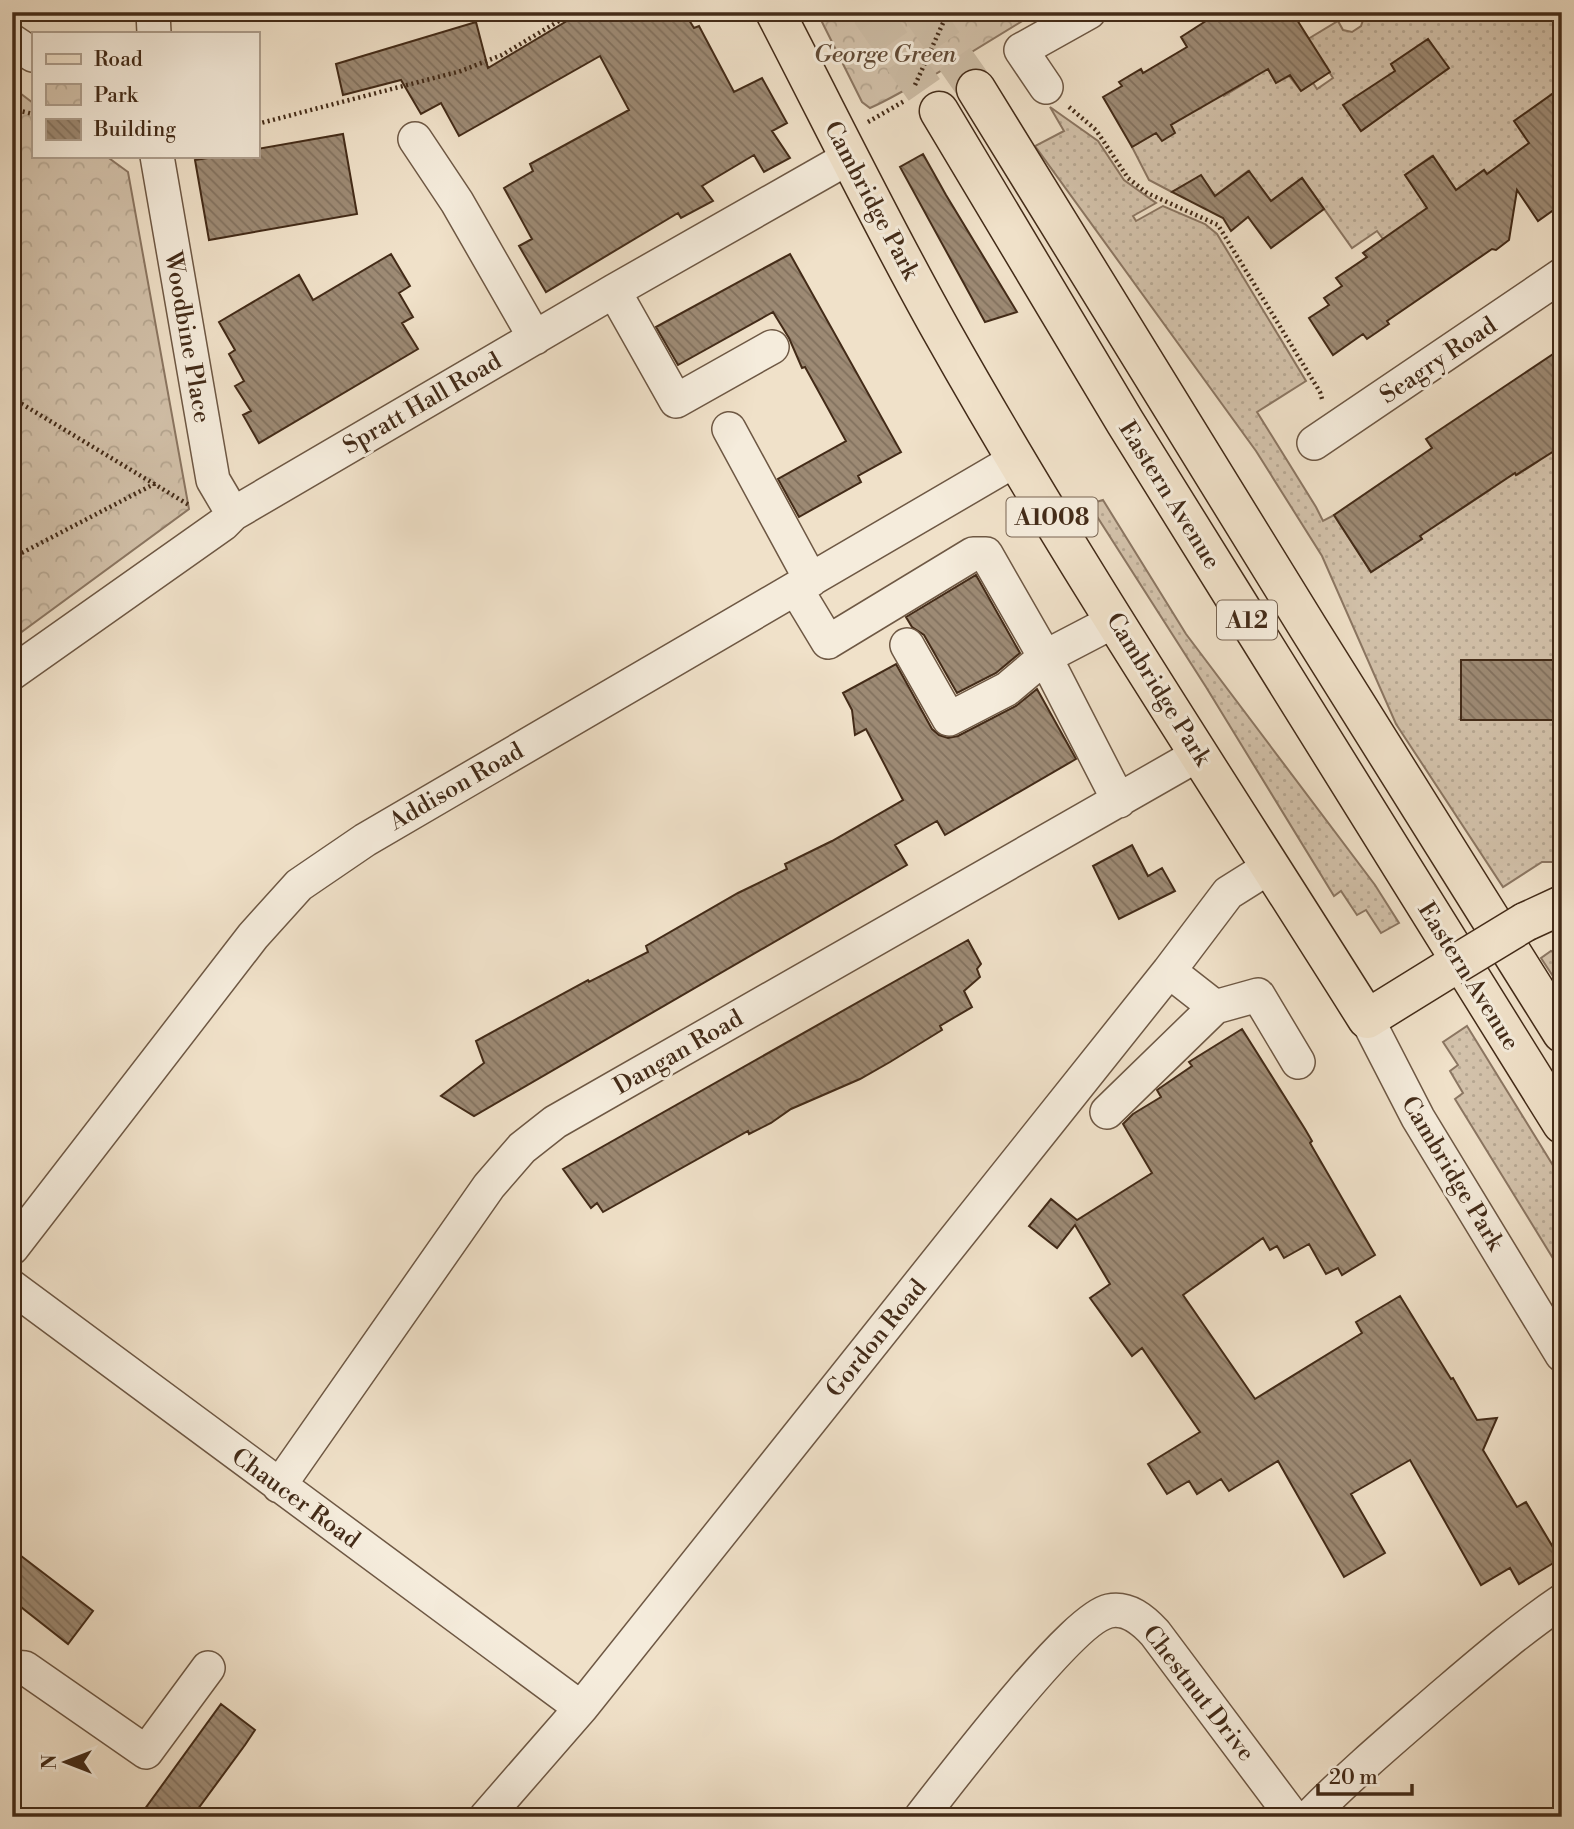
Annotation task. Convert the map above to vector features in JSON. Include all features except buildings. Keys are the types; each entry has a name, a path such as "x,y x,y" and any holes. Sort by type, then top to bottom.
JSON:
{"main road":[{"name":"Cambridge Park","path":"775,12 848,158 941,330 1116,620 1367,1019"},
{"name":"Eastern Avenue","path":"976,89 1309,629 1562,1032"},
{"name":"Eastern Avenue","path":"927,99 1562,1124"},
{"path":"1367,1019 1525,922 1562,905"}],"street":[{"path":"153,12 154,32"},
{"path":"1046,88 1021,50 1089,12"},
{"path":"12,41 32,54"},
{"path":"415,139 457,202 535,338"},
{"name":"Woodbine Place","path":"157,158 213,480 228,519"},
{"name":"Spratt Hall Road","path":"12,673 228,519 614,291 848,158"},
{"name":"Seagry Road","path":"1322,438 1562,275"},
{"path":"614,291 676,401 772,347"},
{"path":"729,429 804,584 828,642 973,554 986,554 1045,657 1119,802"},
{"name":"Addison Road","path":"12,1248 253,936 299,885 365,839 1017,459"},
{"path":"907,645 949,719 1007,689 1045,657 1116,620"},
{"name":"Dangan Road","path":"279,1486 489,1186 522,1148 555,1122 1199,754"},
{"name":"Gordon Road","path":"486,1817 581,1708 1169,971 1228,893 1271,866"},
{"path":"1169,971 1215,1007"},
{"path":"1107,1112 1215,1007 1258,995 1298,1062"},
{"name":"Cambridge Park","path":"1367,1019 1418,1118 1562,1355"},
{"name":"Chaucer Road","path":"12,1287 581,1708"},
{"path":"1309,1817 1380,1749 1509,1641 1562,1601"},
{"name":"Chestnut Drive","path":"920,1817 1031,1682 1092,1618 1110,1611 1124,1612 1140,1618 1155,1633 1295,1817"},
{"path":"12,1667 25,1668 146,1752 208,1668"}],"path":[{"path":"259,123 461,71 502,55 574,12"},
{"path":"927,99 948,12"},
{"path":"1046,88 1096,130 1128,178 1147,192 1219,225 1320,392 1322,438"},
{"path":"12,109 32,114"},
{"path":"12,398 156,483 228,519"},
{"path":"12,558 156,483"}],"green space":[{"name":"George Green","path":"817,12 1037,12 929,78 870,108 862,102"},
{"path":"1361,12 1562,12 1562,94 1530,144 1503,162 1491,180 1484,170 1467,182 1459,194 1432,156 1405,175 1431,211 1383,239 1377,231 1352,248 1302,178 1271,201 1248,171 1215,196 1201,176 1172,192 1149,180 1132,147 1202,106 1215,82 1224,96 1253,78 1259,53 1276,83 1289,76 1301,91 1313,83 1317,89 1333,78 1308,39 1338,21 1343,30 1352,32 1361,26 1364,17","holes":["1428,39 1448,69 1411,94 1391,64","1344,105 1391,109 1361,131"]},
{"path":"12,87 32,102 32,158 109,158 128,172 189,509 12,639"},
{"path":"1050,107 1098,141 1124,180 1156,203 1133,216 1136,221 1163,206 1205,224 1217,234 1306,381 1257,412 1323,521 1334,515 1371,572 1422,539 1412,525 1441,522 1490,490 1500,451 1517,475 1537,462 1562,438 1562,660 1461,719 1562,720 1562,862 1542,862 1503,887 1396,724 1322,556 1256,451 1035,146 1064,131"},
{"path":"1103,500 1186,634 1375,885 1399,923 1381,933 1366,910 1357,915 1341,891 1334,896 1206,687 1089,504"},
{"path":"1551,951 1562,956 1562,990 1541,958"},
{"path":"1467,1026 1562,1180 1562,1273 1455,1099 1463,1093 1450,1071 1458,1065 1443,1042"}],"tunnel":[{"path":"870,12 939,111"},
{"path":"922,12 976,89"}]}
